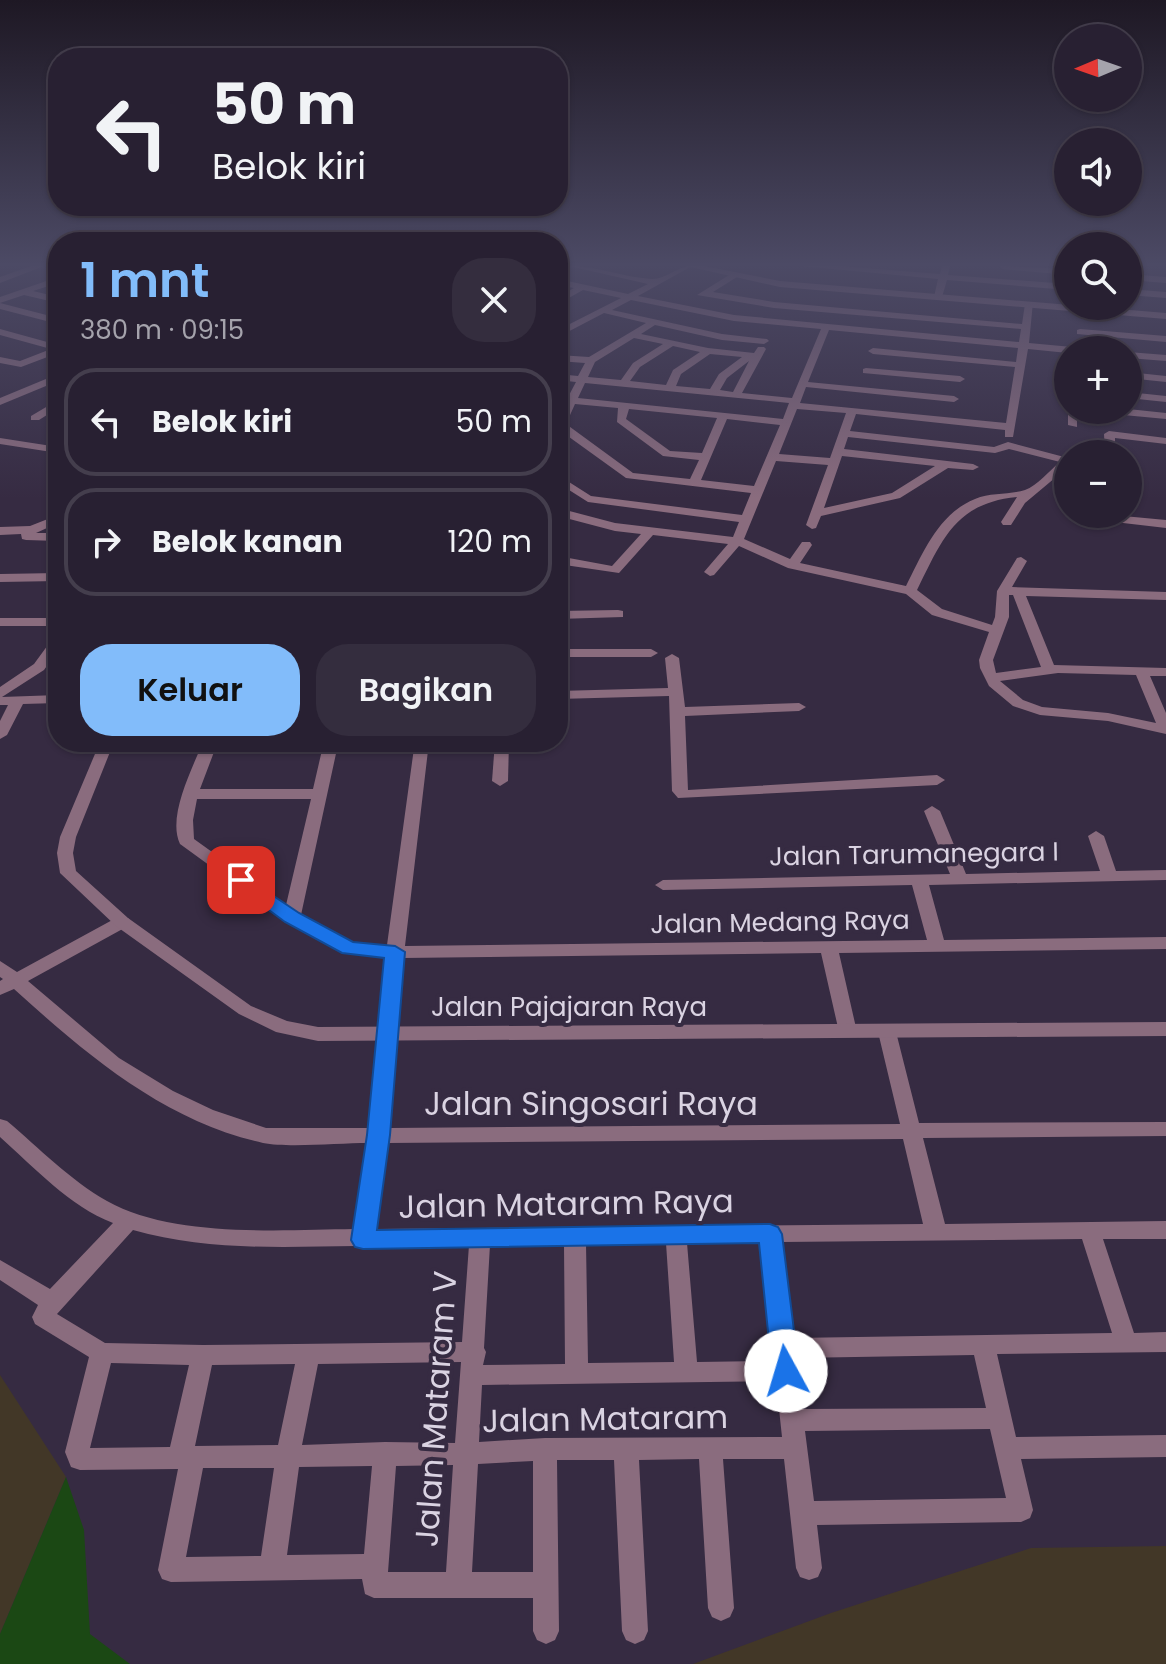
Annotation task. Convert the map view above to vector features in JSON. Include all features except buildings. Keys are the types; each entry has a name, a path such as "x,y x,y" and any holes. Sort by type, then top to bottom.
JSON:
{"street":[{"path":"568,359 591,360 619,344"},
{"path":"624,383 636,365 670,344"},
{"path":"674,344 708,351 754,355"},
{"path":"736,395 762,344"},
{"path":"710,572 737,541 819,344"},
{"path":"860,389 876,344"},
{"path":"998,344 1054,349"},
{"path":"1008,445 1022,346"},
{"path":"670,388 677,372 708,351"},
{"path":"873,351 1020,365"},
{"path":"0,360 21,364 48,353"},
{"path":"714,392 720,379 754,355"},
{"path":"1142,356 1166,358"},
{"path":"568,395 582,379 591,360"},
{"path":"950,420 964,360"},
{"path":"730,371 747,373"},
{"path":"866,371 960,379"},
{"path":"1142,376 1166,379"},
{"path":"568,378 1011,427"},
{"path":"0,402 48,381"},
{"path":"803,384 954,399"},
{"path":"1142,396 1166,399"},
{"path":"568,399 785,422"},
{"path":"624,406 621,420 667,454 706,457"},
{"path":"35,418 48,410"},
{"path":"852,411 815,519 896,496 946,464"},
{"path":"1142,414 1166,416"},
{"path":"694,484 723,416"},
{"path":"568,431 625,474 756,490"},
{"path":"844,433 995,450 1008,445 1054,457"},
{"path":"1109,440 1109,434 1166,441"},
{"path":"0,441 48,448"},
{"path":"770,457 836,457 973,467"},
{"path":"1007,522 1020,501 1054,472"},
{"path":"568,485 588,499 745,519"},
{"path":"910,591 952,517 986,497 1029,493"},
{"path":"568,516 648,533 737,541 792,565 910,591 937,612 996,630"},
{"path":"1142,521 1166,524"},
{"path":"0,534 32,530 48,523"},
{"path":"568,562 615,570 648,533"},
{"path":"0,534 48,536"},
{"path":"792,565 806,545"},
{"path":"1021,561 986,660 991,678 1010,698 1030,709 1108,717 1166,730"},
{"path":"0,581 48,580"},
{"path":"1010,591 1166,596"},
{"path":"1010,591 1049,669"},
{"path":"568,615 618,614"},
{"path":"1,622 48,622"},
{"path":"568,653 651,653"},
{"path":"0,693 39,667 48,655"},
{"path":"672,658 678,712 680,791 683,795 937,780"},
{"path":"991,678 1049,669 1166,672"},
{"path":"1141,671 1166,730"},
{"path":"568,695 675,692"},
{"path":"0,701 48,699"},
{"path":"0,735 18,700"},
{"path":"678,712 799,707"},
{"name":"Jalan Pajajaran Raya","path":"103,752 68,837 65,864 75,881 122,922 245,1010 296,1031 386,1034 1166,1029"},
{"path":"207,752 192,794 320,794"},
{"path":"292,917 329,752"},
{"path":"363,1240 379,1135 386,1034 421,752"},
{"path":"500,781 501,752"},
{"name":"Jalan Medang Raya","path":"192,794 183,830 186,841 292,917 349,948 395,952 1166,943"},
{"path":"932,811 960,879"},
{"path":"1096,836 1110,876"},
{"name":"Jalan Tarumanegara I","path":"663,885 1166,875"},
{"path":"919,880 937,946"},
{"path":"8,985 122,922"},
{"path":"829,947 848,1032"},
{"name":"Jalan Singosari Raya","path":"0,967 8,985 111,1062 159,1091 214,1117 266,1136 1166,1129"},
{"path":"887,1032 936,1232"},
{"name":"Jalan Mataram Raya","path":"0,1126 113,1214 235,1239 1166,1230"},
{"path":"130,1219 52,1302 43,1317 102,1353 308,1355 577,1373 686,1373 784,1359 983,1345 1166,1342"},
{"path":"1090,1231 1126,1343"},
{"path":"676,1233 686,1373"},
{"path":"770,1234 809,1568"},
{"path":"575,1235 577,1373"},
{"name":"Jalan Mataram V","path":"458,1586 480,1236"},
{"path":"0,1269 52,1302"},
{"path":"802,1513 1021,1510 983,1345"},
{"name":"Jalan Mataram","path":"102,1353 77,1452 80,1459 465,1454 545,1449 794,1448"},
{"path":"203,1355 170,1569 374,1566"},
{"path":"272,1568 288,1456 308,1355"},
{"path":"792,1420 999,1418"},
{"path":"1006,1448 1166,1446"},
{"path":"626,1448 635,1631"},
{"path":"710,1448 721,1608"},
{"path":"545,1449 546,1631"},
{"path":"385,1453 374,1585 544,1585"}],"shaded area":[{"path":"0,1375 66,1477 0,1634"},
{"path":"1166,1546 1166,1664 693,1664 831,1613 1031,1548"}],"green space":[{"path":"66,1477 84,1530 90,1634 130,1664 0,1664 0,1634"}],"route":[{"path":"241,880 292,917 349,948 395,952 379,1135 363,1240 770,1234 786,1371"}]}
